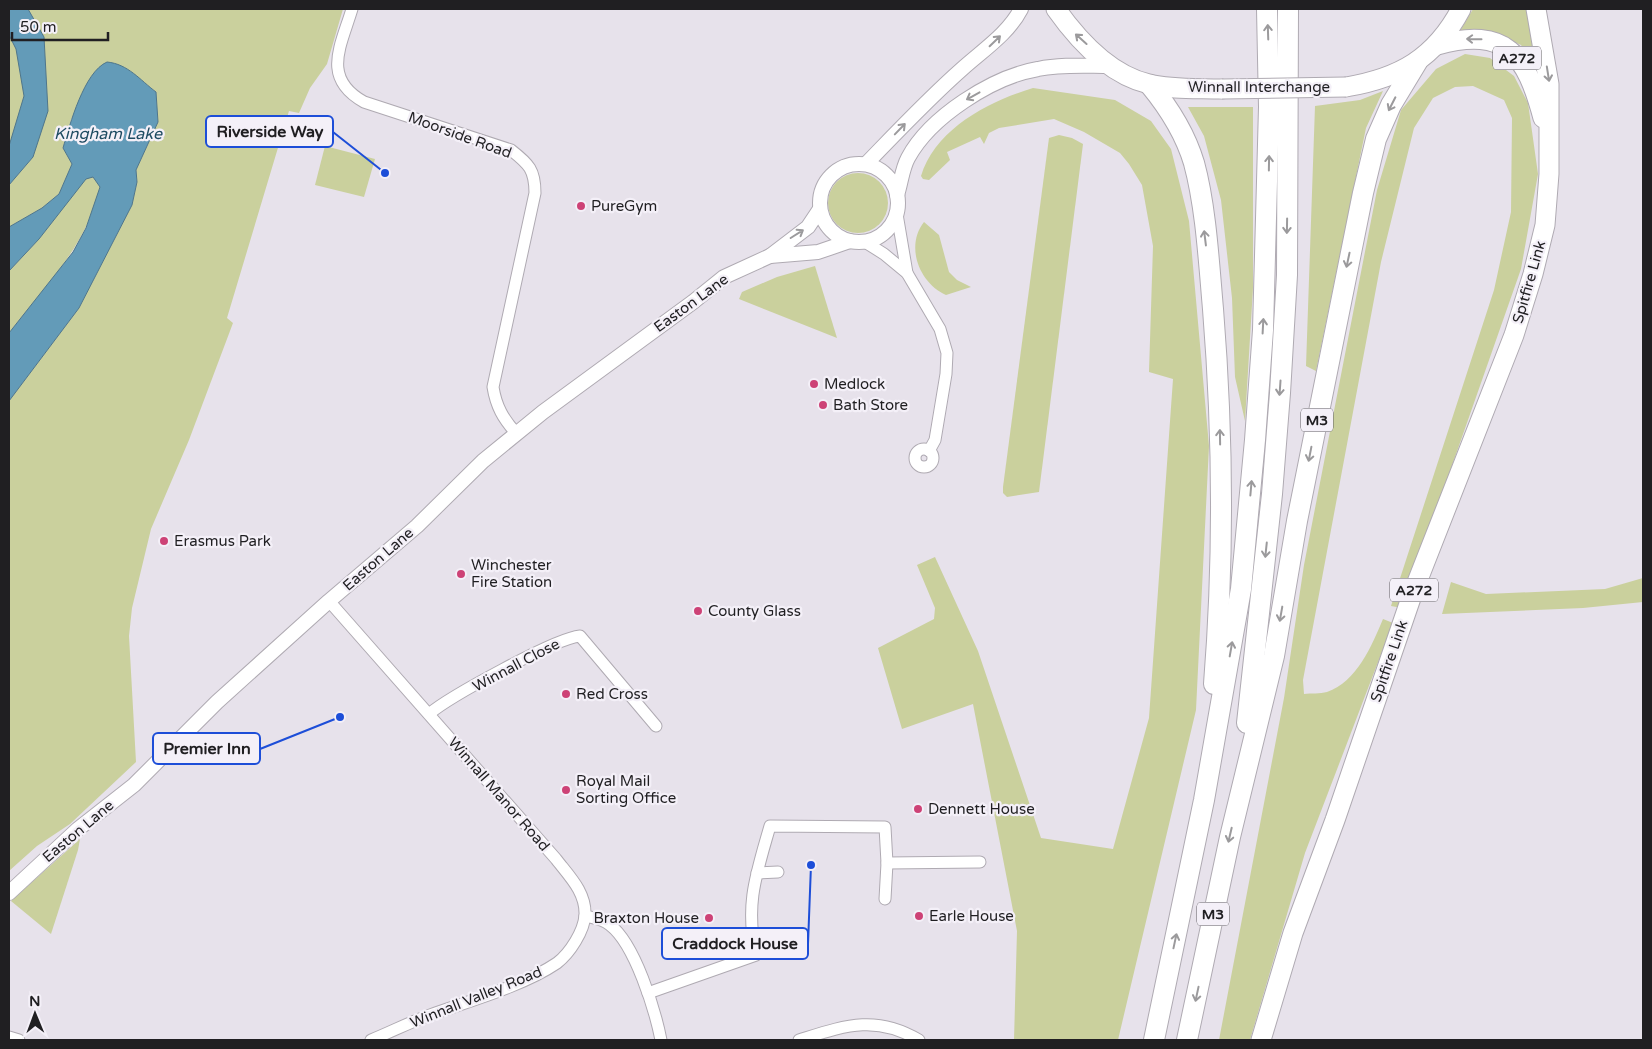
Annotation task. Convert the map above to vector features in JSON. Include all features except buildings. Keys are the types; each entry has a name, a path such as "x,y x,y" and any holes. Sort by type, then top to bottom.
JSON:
{"highway":[{"name":"Winnall Interchange","path":"1056,9 1073,32 1110,66 1128,77 1150,84 1222,89 1346,87 1371,83 1394,75 1417,62 1437,45 1461,9"},
{"name":"M3","path":"1154,1040 1204,800 1241,589 1256,440 1268,217 1270,107 1267,9"},
{"name":"M3","path":"1241,787 1252,664 1272,494 1281,384 1287,275 1288,9"},
{"name":"Spitfire Link","path":"1261,1040 1293,933 1341,802 1412,595 1514,335 1533,274 1545,225 1548,174 1549,84 1536,9"},
{"name":"Spitfire Link","path":"1437,45 1470,38 1486,39 1506,46 1515,54 1527,72 1538,101 1548,139"},
{"name":"M3","path":"1187,1040 1241,787 1274,656 1297,522 1343,284 1374,148 1391,105 1417,62"},
{"name":"M3","path":"1150,84 1178,124 1194,162 1210,278 1219,383 1220,521 1215,670 1204,800"}],"street":[{"name":"Moorside Road","path":"352,9 338,53 337,70 339,78 348,91 364,102 512,150 526,162 534,174 535,192 493,387 502,416 516,434"},
{"path":"866,164 938,92 1000,36 1016,18 1021,9"},
{"path":"907,273 897,214 898,195 907,160 920,138 944,115 974,96 1036,69 1060,66 1110,66"},
{"path":"897,214 888,229 881,235 865,242 850,241 830,230 820,209 821,191 828,179 838,170 851,164 866,164 877,168 886,175 898,195"},
{"name":"Easton Lane","path":"9,893 78,829 134,785 218,702 417,526 483,461 724,277 770,256 808,227 820,209"},
{"name":"Easton Lane","path":"770,256 818,252 850,241"},
{"path":"865,242 884,254 907,273 940,329 948,352 937,430 935,440 929,451"},
{"name":"Winnall Manor Road","path":"330,601 577,886 582,896 585,916"},
{"name":"Winnall Close","path":"429,714 510,666 556,643 580,636 656,726"},
{"path":"648,994 756,955 750,930 750,912 757,873 770,826 885,827 887,863 885,899"},
{"path":"887,863 980,862"},
{"path":"757,873 778,872"},
{"path":"585,916 604,921 618,933 648,994 661,1040"},
{"name":"Winnall Valley Road","path":"371,1040 428,1016 493,993 553,965 559,961 577,938 585,916"},
{"path":"799,1040 844,1026 865,1024 883,1025 899,1030 919,1040"},
{"path":"9,1037 20,1040"}],"green space":[{"path":"9,9 38,80 9,162"},
{"path":"28,9 343,9 327,64 310,88 299,113 289,111 227,318 233,323 189,440 151,529 132,608 129,636 136,762 70,824 37,846 9,871 9,401 79,308 132,205 137,182 136,170 158,122 156,92 147,85 79,103 71,120 63,148 72,164 59,194 42,208 9,227 9,185 33,157 44,37"},
{"path":"1473,9 1526,9 1540,73 1521,45 1494,33 1460,31"},
{"path":"1465,54 1490,58 1514,76 1528,103 1538,174 1521,269 1402,608 1391,606 1494,290 1511,212 1512,118 1504,100 1473,86 1455,87 1433,98 1414,128 1381,262 1303,680 1304,694 1327,692 1347,680 1362,662 1383,619 1393,623 1305,853 1250,1040 1219,1040 1284,698 1304,565 1377,190 1401,110 1436,69"},
{"path":"1033,88 1115,100 1151,121 1171,149 1189,221 1209,446 1196,710 1118,1040 1014,1040 1017,931 973,704 902,729 878,648 934,619 935,608 917,565 935,557 978,651 1041,838 1113,849 1149,718 1173,379 1149,372 1153,246 1142,185 1120,153 1084,132 1054,119 999,128 989,133 984,144 980,137 947,152 950,160 929,180 923,179 921,176 928,159 938,144 966,119 999,101"},
{"path":"1383,91 1366,128 1316,371 1306,366 1315,106 1360,100"},
{"path":"1188,107 1253,107 1253,288 1245,421 1235,377 1232,298 1221,200 1204,136"},
{"path":"1059,135 1072,138 1083,144 1039,492 1007,497 1003,493 1003,487 1049,138"},
{"path":"325,146 375,159 364,197 315,185"},
{"path":"852,173 864,173 875,178 883,186 888,197 886,215 875,228 864,233 852,233 841,228 833,220 828,209 828,197 833,186 841,178"},
{"path":"93,177 100,187 86,228 50,282 9,333 9,271 39,239 86,178"},
{"path":"924,222 939,235 949,272 957,280 971,287 946,295 928,282 922,273 915,252 918,232"},
{"path":"815,266 837,338 739,299 742,292 777,277"},
{"path":"1643,578 1643,602 1583,608 1442,614 1451,582 1486,594 1605,589"},
{"path":"80,839 78,850 51,934 11,901"}],"water":[{"path":"9,9 28,9 44,37 48,111 33,157 9,185 9,146 24,96 16,49 9,35"},
{"name":"Kingham Lake","path":"107,62 128,69 156,92 158,122 136,170 137,182 132,205 79,308 9,401 9,333 73,252 86,228 100,187 93,177 86,179 39,239 9,271 9,227 42,208 59,194 72,164 63,148 74,113 91,76"}],"place":[{"name":"Riverside Way","path":"385,173"},
{"name":"PureGym","path":"581,206"},
{"name":"Medlock","path":"814,384"},
{"name":"Bath Store","path":"823,405"},
{"name":"Erasmus Park","path":"164,541"},
{"name":"Winchester Fire Station","path":"461,574"},
{"name":"County Glass","path":"698,611"},
{"name":"Red Cross","path":"566,694"},
{"name":"Premier Inn","path":"340,717"},
{"name":"Royal Mail Sorting Office","path":"566,790"},
{"name":"Dennett House","path":"918,809"},
{"name":"Craddock House","path":"811,865"},
{"name":"Earle House","path":"919,916"},
{"name":"Braxton House","path":"709,918"}]}
